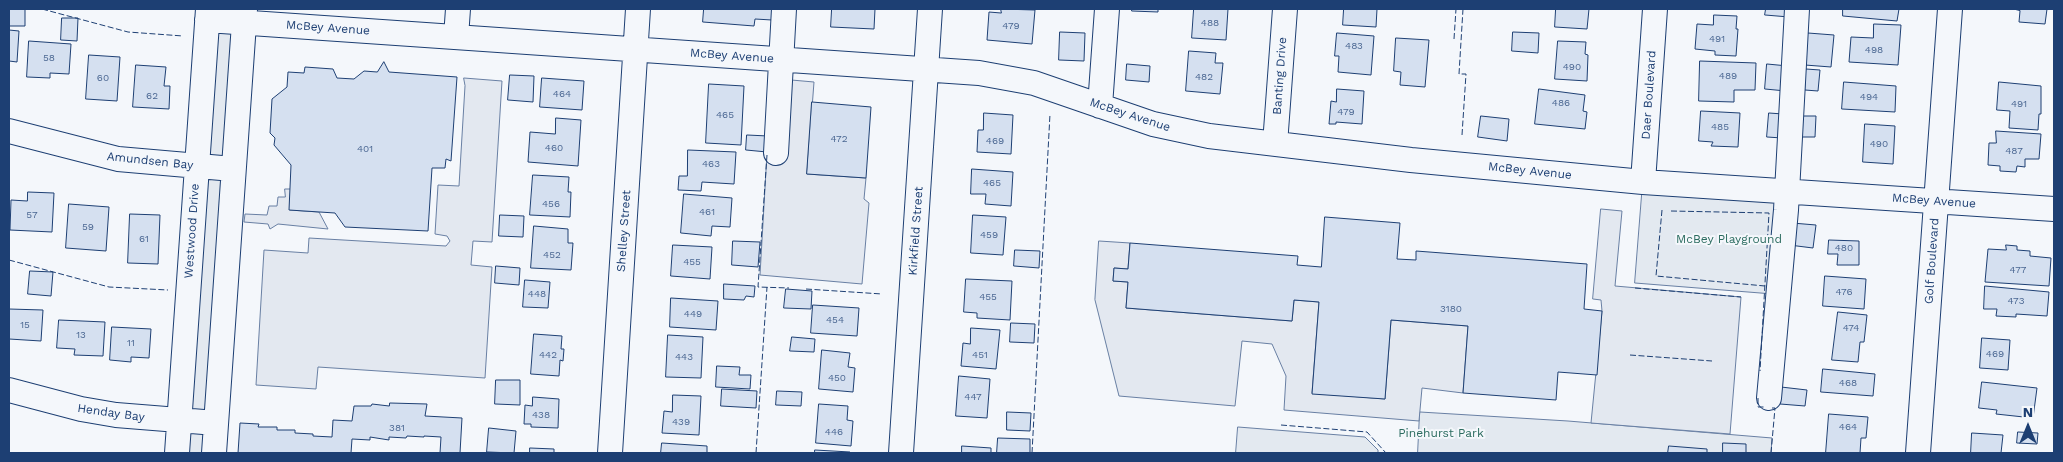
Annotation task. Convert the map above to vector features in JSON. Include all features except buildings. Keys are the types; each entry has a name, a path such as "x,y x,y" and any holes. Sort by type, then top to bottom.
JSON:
{"street":[{"path":"456,37 458,9"},
{"name":"Shelley Street","path":"610,453 638,9"},
{"path":"776,152 784,9"},
{"name":"Kirkfield Street","path":"901,453 930,9"},
{"path":"1100,106 1107,9"},
{"name":"Banting Drive","path":"1275,144 1285,9"},
{"name":"Daer Boulevard","path":"1644,182 1655,9"},
{"path":"1769,398 1787,190 1797,9"},
{"name":"Golf Boulevard","path":"1918,453 1950,9"},
{"name":"McBey Avenue","path":"208,14 456,37 979,73 1016,79 1050,88 1153,124 1191,134 1411,160 1644,182 2054,209"},
{"name":"Westwood Drive","path":"177,453 208,14"},
{"path":"214,453 245,16"},
{"name":"Amundsen Bay","path":"9,131 102,157 234,170"},
{"name":"Henday Bay","path":"9,390 81,410 116,415 216,423"}],"green space":[{"path":"208,9 245,9 214,453 177,453"},
{"name":"McBey Playground","path":"1643,182 1787,191 1773,294 1635,283"},
{"name":"Pinehurst Park","path":"1420,412 1568,421 1772,438 1771,453 1418,453"},
{"path":"1238,427 1365,437 1378,450 1378,453 1236,453"}],"shaded area":[{"path":"464,78 502,81 492,242 473,241 471,265 492,267 485,378 318,367 316,389 256,385 264,250 308,253 309,238 446,246 450,241 447,236 435,234 438,185 459,186"},
{"path":"780,79 814,82 807,174 866,178 864,199 869,203 862,284 760,275 767,153"},
{"path":"285,189 291,189 290,210 319,212 328,229 278,224 270,229 268,224 244,222 245,214 267,215 269,206 277,206 278,197 285,197"},
{"path":"1601,209 1622,211 1615,286 1741,297 1730,434 1591,423 1602,311 1601,300 1593,299"},
{"path":"1099,241 1130,243 1128,269 1114,268 1113,281 1128,282 1126,308 1292,321 1294,300 1319,302 1312,393 1385,399 1391,320 1468,326 1463,393 1422,388 1419,421 1284,410 1286,376 1272,344 1242,341 1235,406 1119,396 1095,300"}],"fence":[{"path":"42,9 128,32 183,36"},
{"path":"1454,39 1456,9"},
{"path":"1462,135 1466,74 1459,74 1463,9"},
{"path":"1032,453 1050,114"},
{"path":"767,155 758,287 789,288"},
{"path":"1662,210 1656,276 1765,286"},
{"path":"1671,211 1769,213 1760,371"},
{"path":"9,260 109,287 168,290"},
{"path":"756,453 767,287"},
{"path":"1635,288 1741,297"},
{"path":"806,289 882,294"},
{"path":"1630,355 1712,361"},
{"path":"1758,398 1758,407 1765,407"},
{"path":"1771,453 1775,408 1772,408"},
{"path":"1281,425 1367,432 1386,453"}]}
